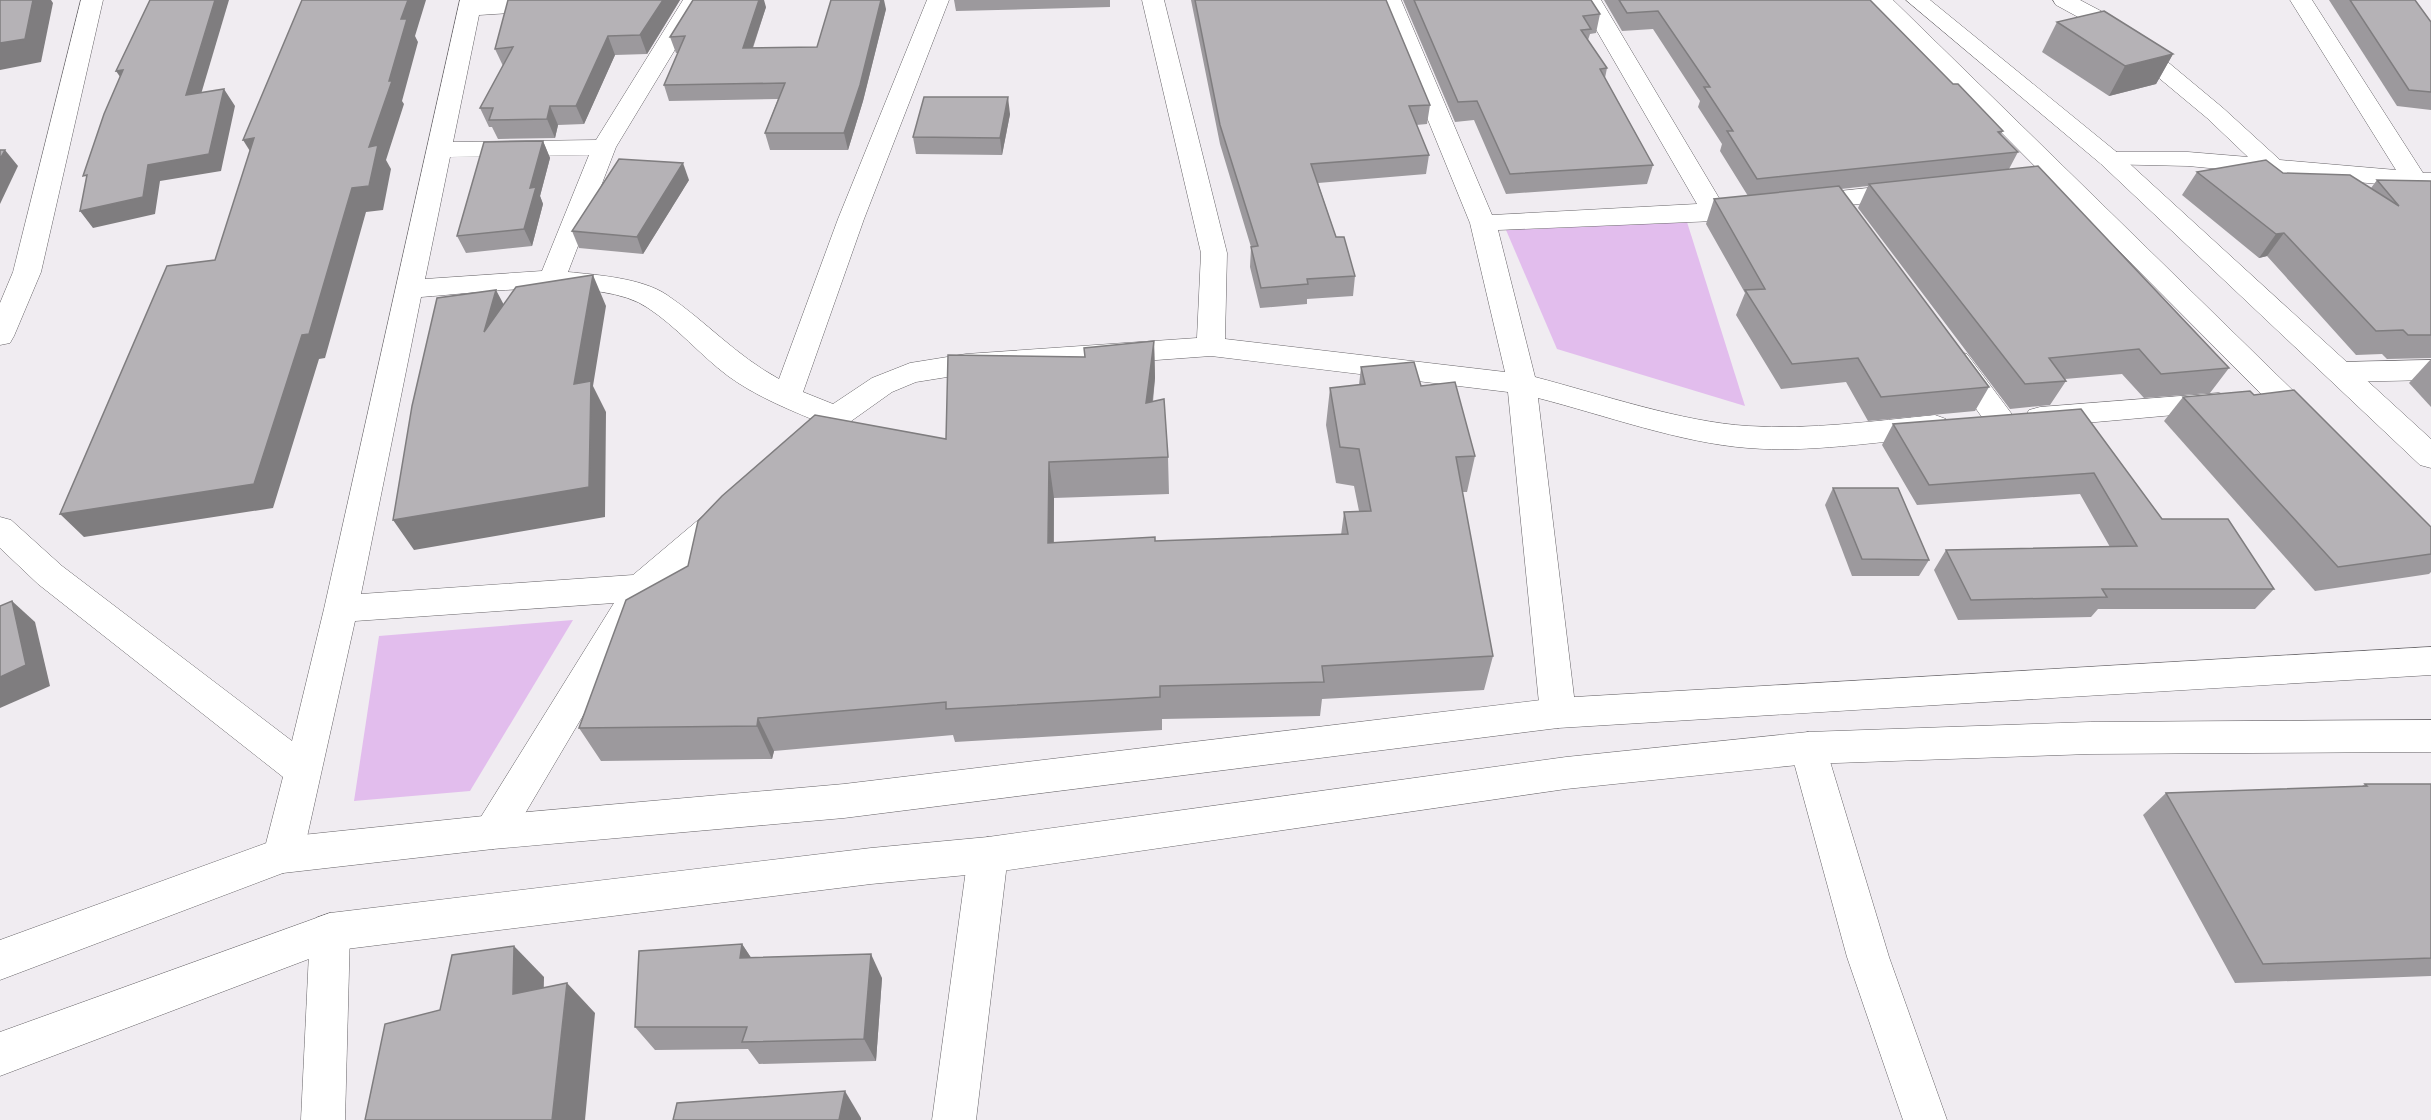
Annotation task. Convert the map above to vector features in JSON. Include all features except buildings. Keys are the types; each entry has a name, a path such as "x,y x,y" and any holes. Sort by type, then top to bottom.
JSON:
{"street":[{"path":"0,336 27,272 92,0"},
{"path":"283,855 341,609 470,4 624,0"},
{"path":"552,279 604,147 694,0"},
{"path":"787,397 850,219 938,0"},
{"path":"1153,0 1214,253 1211,347"},
{"path":"1390,0 1483,224 1522,384 1558,713"},
{"path":"1590,0 1715,213"},
{"path":"1881,0 1910,26 2057,176 2324,438"},
{"path":"1917,0 2110,159 2431,457"},
{"path":"2064,0 2108,24 2215,113 2272,166"},
{"path":"2301,0 2423,180"},
{"path":"440,150 604,147"},
{"path":"2110,159 2188,159 2423,180"},
{"path":"2022,180 2057,176"},
{"path":"1483,224 1844,209 1929,190"},
{"path":"411,289 552,279 613,285 656,300 739,370 787,397 836,417"},
{"path":"1944,343 2000,420"},
{"path":"783,464 836,417 882,385 910,373 966,364 1211,347 1522,384 1696,429 1747,436 1806,438 2000,420 2283,399"},
{"path":"2342,372 2431,370"},
{"path":"493,832 641,588 748,495"},
{"path":"0,529 51,575 302,770"},
{"path":"341,609 641,588"},
{"path":"0,960 283,855 493,832 844,801 1558,713 2431,661"},
{"path":"0,1054 330,932 871,866 988,855 1566,772 1808,748 2090,738 2431,736"},
{"path":"1808,748 1868,957 1925,1120"},
{"path":"954,1120 988,855"},
{"path":"323,1120 330,932"}],"shaded area":[{"path":"1687,222 1745,406 1557,349 1506,230"},
{"path":"573,620 470,791 354,801 379,636"}]}
